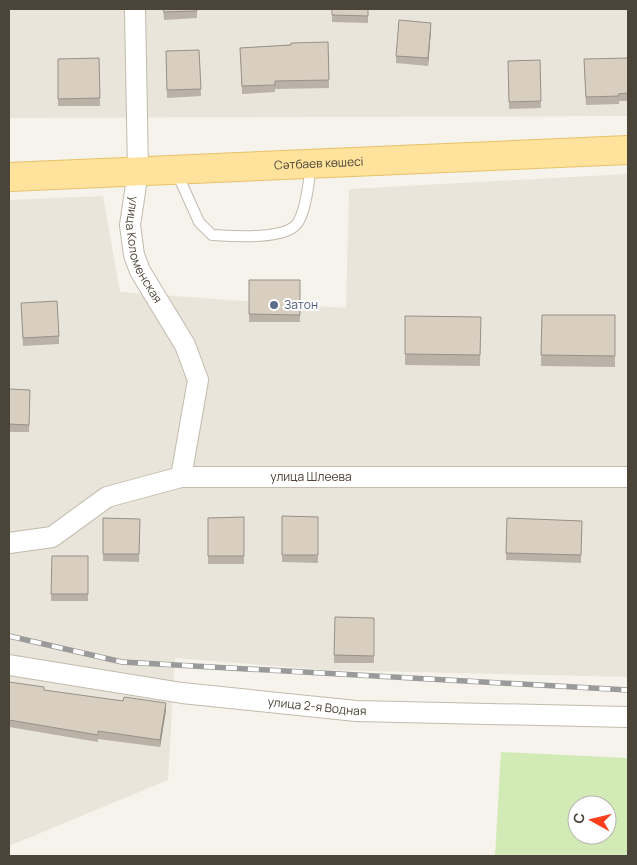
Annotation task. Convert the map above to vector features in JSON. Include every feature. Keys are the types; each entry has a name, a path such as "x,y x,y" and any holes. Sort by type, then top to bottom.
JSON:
{"main road":[{"name":"Сәтбаев көшесі","path":"9,177 628,150"}],"street":[{"name":"улица Коломенская","path":"135,9 138,172 130,225 134,255 140,271 185,345 198,380 182,477"},
{"name":"улица Шлеева","path":"9,543 52,537 106,497 182,477 628,476"},
{"name":"улица 2-я Водная","path":"9,665 182,693 356,710 628,717"}],"lane":[{"path":"176,170 199,222 212,234 271,234 286,232 297,224 303,208 312,164"}],"shaded area":[{"path":"9,9 628,9 628,116 9,118"},
{"path":"628,174 628,677 325,670 175,658 168,780 9,846 9,200 103,196 120,292 346,308 349,189"}],"green space":[{"path":"501,752 628,758 628,856 495,856"}],"building":[{"path":"163,9 197,9 197,11 164,12"},
{"path":"332,9 368,9 368,16 332,15"},
{"path":"399,20 431,23 428,58 396,56"},
{"path":"328,42 329,80 275,81 275,85 242,86 240,48 291,45 291,43"},
{"path":"199,50 201,89 167,90 166,51"},
{"path":"99,58 100,98 58,99 58,59"},
{"path":"628,58 628,93 618,94 619,96 586,97 584,59"},
{"path":"540,60 541,101 509,102 508,61"},
{"name":"Затон","path":"249,280 300,280 300,315 249,314"},
{"path":"57,301 59,336 23,338 21,303"},
{"path":"542,315 615,315 615,356 541,355"},
{"path":"405,316 481,317 480,355 405,354"},
{"path":"9,389 30,390 29,425 9,424"},
{"path":"282,516 318,517 318,555 282,555"},
{"path":"244,517 244,556 208,556 208,518"},
{"path":"103,518 140,519 139,554 103,554"},
{"path":"507,518 582,521 581,555 506,553"},
{"path":"52,556 88,556 88,594 51,594"},
{"path":"335,617 374,618 374,656 334,655"},
{"path":"9,682 44,687 44,690 123,701 124,697 166,703 160,740 98,731 98,735 9,720"}],"railway":[{"path":"9,636 122,662 628,690"}],"place":[{"name":"Затон","path":"274,305"}]}
